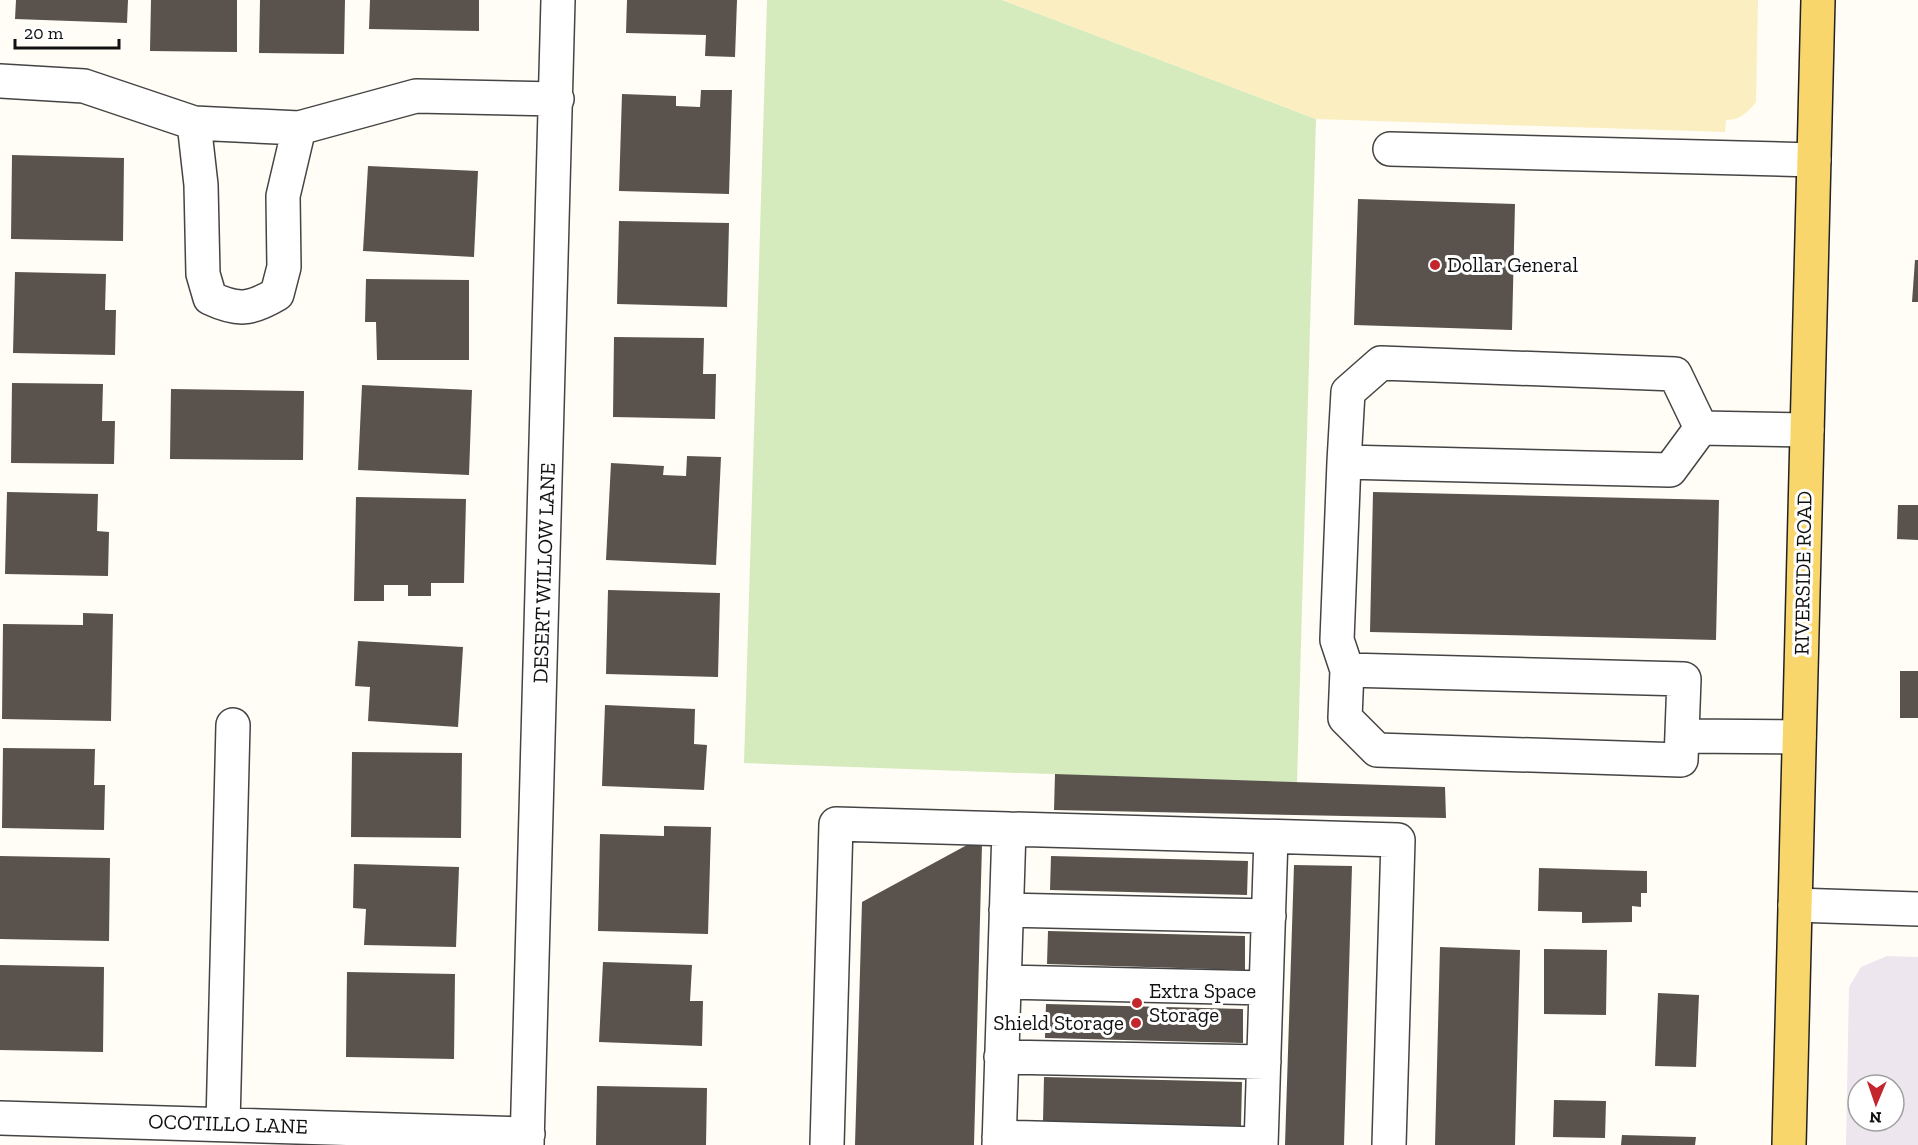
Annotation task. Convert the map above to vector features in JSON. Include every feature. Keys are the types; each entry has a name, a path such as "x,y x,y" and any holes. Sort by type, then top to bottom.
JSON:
{"main road":[{"name":"RIVERSIDE ROAD","path":"1789,1145 1818,0"}],"street":[{"name":"DESERT WILLOW LANE","path":"528,1139 558,0"},
{"path":"0,81 84,86 194,123 299,128 416,96 557,99"},
{"path":"194,123 201,185 203,274 210,298 230,307 257,305 277,294 284,267 283,196 299,128"},
{"path":"1390,149 1814,160"},
{"path":"1347,670 1684,679 1681,760 1377,750 1345,718 1347,670 1337,640 1348,392 1381,363 1675,374 1701,428"},
{"path":"1701,428 1807,430"},
{"path":"1344,462 1670,470 1701,428"},
{"path":"223,1124 232,725"},
{"path":"1682,736 1799,737"},
{"path":"827,1145 836,824 1398,840 1389,1145"},
{"path":"1009,829 999,1141 1261,1145 1272,837"},
{"path":"1795,905 1918,909"},
{"path":"1006,910 1269,916"},
{"path":"1004,982 1266,988"},
{"path":"1001,1057 1264,1062"},
{"name":"OCOTILLO LANE","path":"0,1118 223,1124 528,1139"}],"shaded area":[{"path":"1887,956 1918,957 1918,1145 1846,1145 1846,1133 1906,1133 1906,1073 1847,1073 1849,987 1861,967"}],"green space":[{"path":"767,0 1002,0 1316,119 1297,783 744,763"}],"sand":[{"path":"1002,0 1758,0 1756,102 1743,115 1726,120 1725,132 1316,119"}],"building":[{"path":"16,0 128,0 127,23 15,19"},
{"path":"151,0 237,0 237,52 150,51"},
{"path":"260,0 345,0 344,54 259,53"},
{"path":"370,0 479,0 479,31 369,29"},
{"path":"627,0 737,0 735,57 705,56 706,35 626,33"},
{"path":"701,90 732,90 729,194 619,191 622,94 676,96 676,106 700,107"},
{"path":"12,155 124,158 123,241 11,239"},
{"path":"368,166 478,171 474,257 363,251"},
{"name":"Dollar General","path":"1358,199 1515,204 1512,330 1354,325"},
{"path":"619,221 729,223 727,307 617,304"},
{"path":"1915,260 1918,260 1918,302 1912,302"},
{"path":"15,272 106,274 105,310 116,310 115,355 13,353"},
{"path":"366,279 469,280 469,360 377,360 376,322 365,322"},
{"path":"614,337 704,338 703,374 716,374 715,419 613,417"},
{"path":"12,383 103,384 102,421 115,421 114,464 11,463"},
{"path":"362,385 472,390 469,475 358,470"},
{"path":"171,389 304,391 303,460 170,459"},
{"path":"687,456 721,457 716,565 606,560 611,463 664,466 663,475 686,476"},
{"path":"7,492 98,494 97,531 109,532 108,576 5,574"},
{"path":"1373,492 1719,500 1716,640 1370,632"},
{"path":"356,497 466,499 464,583 431,583 431,596 408,596 408,585 384,585 384,601 354,601"},
{"path":"1898,505 1918,505 1918,540 1897,539"},
{"path":"608,590 720,593 718,677 606,674"},
{"path":"83,613 113,614 111,721 2,719 3,624 83,625"},
{"path":"358,641 463,647 458,727 368,721 370,687 355,686"},
{"path":"1900,671 1918,671 1918,718 1900,718"},
{"path":"605,705 695,709 694,744 707,745 704,790 602,786"},
{"path":"3,748 95,749 94,785 105,785 104,830 2,828"},
{"path":"352,752 462,753 461,838 351,837"},
{"path":"1055,774 1445,787 1446,818 1054,810"},
{"path":"664,826 711,827 708,934 598,931 600,834 664,836"},
{"path":"982,844 974,1145 855,1145 862,902 967,845"},
{"path":"0,856 110,858 109,941 0,939"},
{"path":"1051,856 1248,861 1247,895 1050,890"},
{"path":"354,864 459,867 456,947 364,945 366,909 353,908"},
{"path":"1294,865 1352,866 1344,1145 1285,1145"},
{"path":"1539,868 1647,871 1647,893 1641,893 1641,907 1632,906 1632,922 1582,923 1582,912 1538,911"},
{"path":"1048,931 1245,936 1245,970 1047,964"},
{"path":"1440,947 1520,950 1515,1145 1435,1145"},
{"path":"1544,949 1607,950 1606,1015 1544,1014"},
{"path":"603,962 692,965 690,1001 703,1001 702,1046 599,1042"},
{"path":"0,965 104,967 103,1052 0,1050"},
{"path":"347,972 455,974 454,1059 346,1057"},
{"path":"1658,993 1699,995 1696,1067 1655,1066"},
{"path":"1046,1004 1243,1009 1243,1043 1045,1038"},
{"path":"1044,1077 1242,1082 1241,1126 1043,1121"},
{"path":"597,1086 707,1088 706,1145 596,1145"},
{"path":"1554,1100 1606,1101 1605,1138 1553,1137"},
{"path":"1622,1135 1696,1137 1695,1145 1621,1145"}],"place":[{"name":"Dollar General","path":"1435,265"},
{"name":"Extra Space Storage","path":"1137,1003"},
{"name":"Shield Storage","path":"1136,1023"}]}
